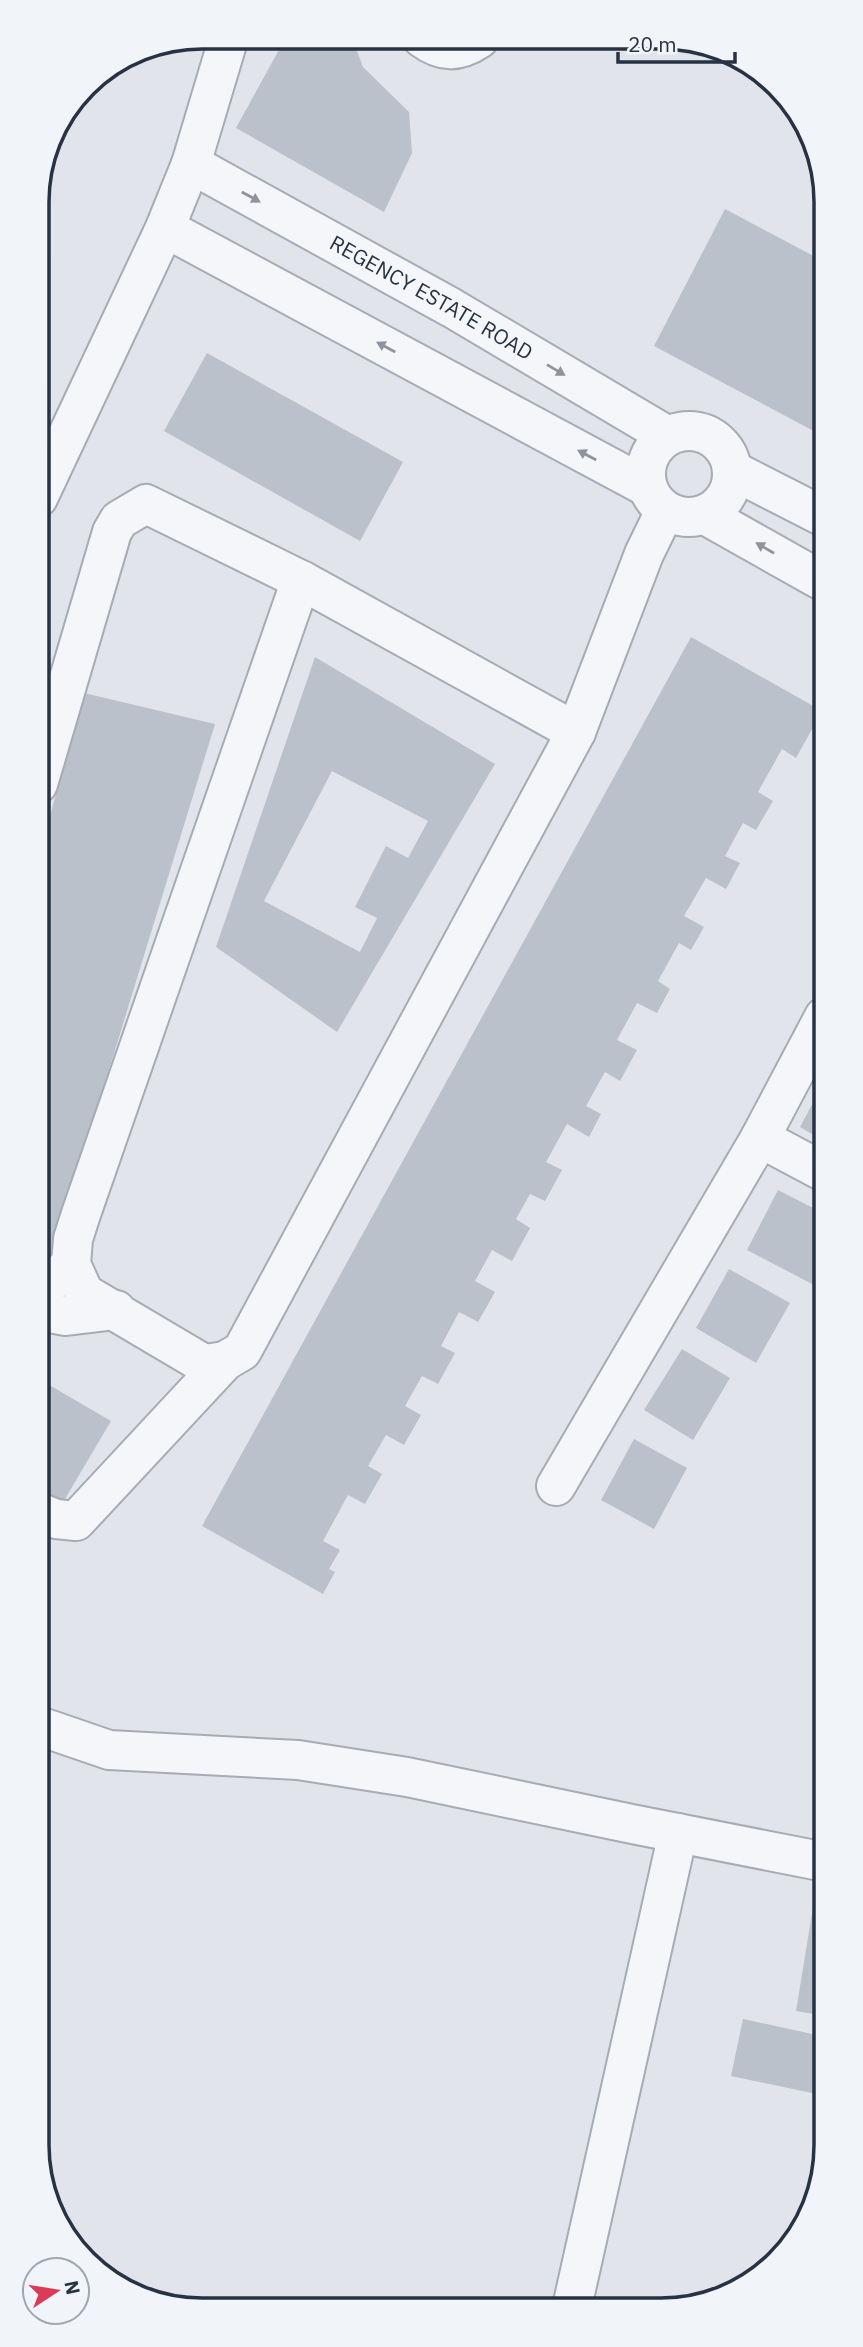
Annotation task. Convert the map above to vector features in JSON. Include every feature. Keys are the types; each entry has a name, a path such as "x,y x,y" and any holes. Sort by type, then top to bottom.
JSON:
{"street":[{"path":"49,475 165,229 191,164 225,49"},
{"name":"REGENCY ESTATE ROAD","path":"191,164 452,308 668,436"},
{"path":"49,1516 76,1521 225,1361 242,1351 576,732 644,554 656,499 645,472 656,445 668,436 682,431 709,436 721,445 728,457 732,470 731,483 726,496 717,507 705,515 678,517 656,499 165,229"},
{"path":"732,470 814,512"},
{"path":"49,746 108,545 119,520 146,504 300,580 576,732"},
{"path":"705,515 814,576"},
{"path":"225,1361 204,1364 55,1273 73,1239 300,580"},
{"path":"556,1486 760,1138 814,1036"},
{"path":"760,1138 814,1167"},
{"path":"49,1313 66,1316 116,1310"},
{"path":"49,1730 108,1750 298,1760 407,1777 814,1860"},
{"path":"574,2298 678,1833"}],"building":[{"path":"279,49 356,49 363,67 409,112 412,153 384,212 236,128"},
{"path":"725,209 814,256 814,431 654,346"},
{"path":"207,353 403,462 360,541 164,431"},
{"path":"691,637 814,706 814,725 796,758 782,749 758,792 773,801 756,830 743,823 725,856 740,863 726,889 706,878 684,916 704,927 691,950 679,943 658,981 670,989 657,1013 637,1003 617,1040 637,1050 620,1081 605,1072 586,1106 601,1114 589,1137 567,1124 546,1162 562,1170 545,1201 530,1194 516,1219 530,1228 512,1261 492,1250 475,1281 495,1292 478,1322 459,1312 441,1346 455,1353 438,1384 422,1376 405,1406 421,1415 404,1445 386,1435 368,1466 382,1474 365,1504 348,1495 323,1541 340,1550 329,1569 335,1572 323,1594 202,1526"},
{"path":"315,657 495,764 337,1032 216,947","holes":["332,771 428,821 408,858 386,846 355,907 377,918 360,952 264,901"]},
{"path":"84,693 215,724 50,1262 49,1262 49,819"},
{"path":"814,1101 814,1135 800,1127"},
{"path":"778,1190 814,1208 812,1284 747,1250"},
{"path":"729,1269 790,1303 756,1363 696,1328"},
{"path":"682,1349 730,1378 693,1440 644,1410"},
{"path":"49,1385 111,1421 62,1504 49,1498"},
{"path":"634,1439 687,1468 654,1529 601,1500"},
{"path":"814,1901 814,2014 796,2011"},
{"path":"743,2019 814,2034 814,2093 731,2076"}]}
